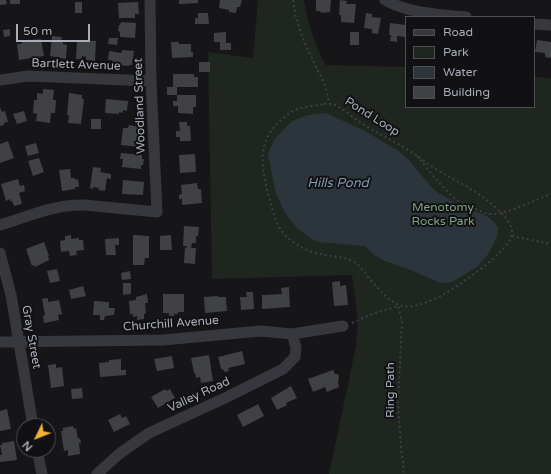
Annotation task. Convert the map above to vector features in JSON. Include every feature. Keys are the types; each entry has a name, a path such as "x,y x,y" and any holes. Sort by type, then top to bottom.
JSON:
{"street":[{"name":"Woodland Street","path":"0,226 55,208 72,205 157,212 151,81 150,0"},
{"path":"387,1 414,12 456,16"},
{"path":"535,24 551,25"},
{"name":"Bartlett Avenue","path":"0,80 20,76 42,76 151,81"},
{"name":"Gray Street","path":"0,253 9,283 32,418"},
{"name":"Churchill Avenue","path":"0,342 163,340 261,331 292,334 343,326"},
{"name":"Valley Road","path":"97,474 122,451 149,433 227,397 290,364 295,357 296,347 292,334"},
{"path":"39,458 42,474"}],"path":[{"path":"293,0 295,14 304,42 324,83 330,104"},
{"name":"Pond Loop","path":"398,306 385,295 357,264 342,258 311,252 293,242 280,228 274,215 265,178 263,154 269,132 283,118 300,108 330,104 340,108 488,201 501,212 511,226 512,236"},
{"path":"414,154 447,192 458,201 487,214 512,210 551,194"},
{"path":"343,326 398,306 409,308 418,306 439,297 479,271 507,244 512,236 551,244"},
{"name":"Ring Path","path":"398,306 402,321 398,404 404,470"},
{"path":"402,474 404,470"},
{"path":"404,470 406,474"}],"green space":[{"name":"Menotomy Rocks Park","path":"258,0 304,0 312,34 326,65 405,67 405,108 535,108 535,77 551,78 551,474 329,474 356,346 358,321 352,275 212,279 208,52 253,58"}],"water":[{"name":"Hills Pond","path":"326,113 365,131 400,152 411,162 435,191 458,206 482,214 495,223 498,228 497,236 489,253 478,266 452,282 440,283 411,270 385,261 374,255 365,246 319,242 313,240 297,228 285,213 276,194 268,154 274,140 291,122 307,115"}],"building":[{"path":"0,0 6,0 7,4 0,5"},
{"path":"10,0 20,0 20,4 10,4"},
{"path":"179,0 198,0 198,3 179,4"},
{"path":"220,0 242,0 240,7 237,7 236,13 219,8"},
{"path":"316,0 331,0 330,12 321,13 320,11 316,11"},
{"path":"340,0 347,1 346,4 356,4 354,23 341,22 341,15 339,15"},
{"path":"75,2 82,2 82,13 75,13"},
{"path":"138,2 139,14 135,14 135,18 119,18 118,3"},
{"path":"198,13 208,13 209,24 195,24 195,18 198,18"},
{"path":"366,13 372,14 372,17 381,18 378,34 372,33 372,29 364,28"},
{"path":"121,22 136,23 135,38 120,37 120,32 118,31"},
{"path":"390,23 405,25 405,37 397,36 397,42 390,41 391,35 389,35"},
{"path":"10,29 10,36 4,37 3,30"},
{"path":"226,32 226,43 231,43 231,50 220,50 220,42 214,42 214,33"},
{"path":"350,32 359,32 359,45 350,45"},
{"path":"52,36 62,37 61,41 63,41 63,44 67,45 66,59 50,56"},
{"path":"109,38 118,38 117,45 108,44"},
{"path":"41,39 44,56 19,60 17,44 22,44 22,41"},
{"path":"77,40 96,41 95,61 86,60 86,57 82,56 82,59 76,59"},
{"path":"537,40 551,42 551,58 545,57 545,53 535,52"},
{"path":"171,42 191,44 191,52 193,52 193,57 172,58"},
{"path":"122,50 134,51 132,65 111,64 112,60 108,60 109,51 121,53"},
{"path":"199,62 210,62 210,72 199,72"},
{"path":"173,74 194,74 194,77 198,77 198,87 177,87 177,95 167,95 167,87 173,87"},
{"path":"43,89 54,90 53,100 56,100 55,113 51,113 50,123 36,121 37,114 33,113 34,100 37,100 37,93 43,94"},
{"path":"69,93 82,95 82,99 84,99 81,124 68,123 69,115 67,115"},
{"path":"177,95 196,95 196,107 193,107 193,114 178,113 178,106 173,106 173,101 177,101"},
{"path":"106,99 128,101 127,111 123,110 123,113 119,112 119,114 105,113"},
{"path":"0,107 2,112 5,111 8,122 0,126"},
{"path":"24,111 27,121 17,124 13,114"},
{"path":"91,119 101,119 101,129 91,129"},
{"path":"179,122 187,122 187,126 190,126 191,141 180,141 180,137 176,137 176,131 180,131"},
{"path":"129,125 139,127 139,129 143,130 141,147 121,145 123,128 128,128"},
{"path":"8,141 14,158 0,163 0,144"},
{"path":"36,143 39,153 28,156 25,146"},
{"path":"121,153 142,155 142,159 144,159 141,169 122,167 123,159 120,159"},
{"path":"195,154 196,172 180,173 179,155"},
{"path":"39,158 44,172 33,176 28,161"},
{"path":"93,167 101,168 100,172 111,174 111,179 107,178 105,191 98,190 99,188 90,188"},
{"path":"70,169 71,178 75,178 75,180 78,179 79,187 62,191 59,170"},
{"path":"18,179 20,186 24,185 25,191 19,193 22,204 14,206 10,199 6,201 1,184"},
{"path":"123,180 144,182 143,195 122,194"},
{"path":"197,183 198,189 201,189 202,203 182,205 182,199 179,199 179,195 182,194 181,185"},
{"path":"184,226 199,227 198,236 196,236 196,243 192,243 191,248 196,248 195,264 184,263 185,247 187,248 187,246 183,246"},
{"path":"71,235 71,239 79,238 79,240 83,240 84,250 76,251 77,255 70,256 69,251 61,252 60,241 65,240 65,236"},
{"path":"133,235 149,236 149,258 145,258 144,265 133,265"},
{"path":"171,235 172,250 160,250 160,236"},
{"path":"119,238 119,245 115,245 116,255 106,255 105,239"},
{"path":"44,242 49,260 35,267 34,265 32,266 26,249"},
{"path":"57,269 60,281 50,283 47,271"},
{"path":"130,271 131,279 122,280 121,273"},
{"path":"340,281 340,286 346,285 348,305 334,306 332,282"},
{"path":"123,283 131,283 131,294 123,295"},
{"path":"83,286 86,296 71,299 69,290"},
{"path":"289,287 290,307 262,309 262,295 282,294 281,288"},
{"path":"246,292 253,292 254,309 241,310 240,297 247,297"},
{"path":"147,294 148,303 145,303 146,313 144,314 144,319 137,320 137,316 133,317 133,314 130,314 129,301 136,300 136,297"},
{"path":"163,294 184,294 184,312 178,312 178,314 174,314 174,316 169,316 169,313 163,313"},
{"path":"204,297 226,297 227,311 205,313"},
{"path":"48,298 48,302 59,300 62,314 58,315 59,320 44,323 43,316 45,315 42,299"},
{"path":"94,301 109,302 109,308 115,308 114,315 105,316 104,320 100,320 100,315 93,315"},
{"path":"242,351 245,364 228,368 229,371 224,372 223,369 221,369 218,357"},
{"path":"209,355 213,381 201,383 200,377 196,378 194,373 191,358"},
{"path":"172,356 174,368 157,371 154,359"},
{"path":"121,359 121,370 126,370 126,375 100,377 99,363"},
{"path":"56,364 56,368 62,367 64,386 51,388 48,365"},
{"path":"333,370 335,374 338,374 339,387 327,392 325,387 313,392 308,379"},
{"path":"291,386 297,398 286,403 287,405 277,410 271,398"},
{"path":"82,388 83,398 72,399 71,389"},
{"path":"165,389 166,391 170,389 175,398 158,408 151,397"},
{"path":"258,404 264,416 243,427 237,415"},
{"path":"7,409 11,429 0,431 0,411"},
{"path":"120,414 122,418 126,416 130,424 114,432 108,420"},
{"path":"73,426 74,429 76,428 78,439 80,438 80,454 68,456 68,450 64,451 61,431 63,431 63,428"},
{"path":"14,441 17,460 0,462 0,455 2,455 0,445 2,445 2,443"}]}
